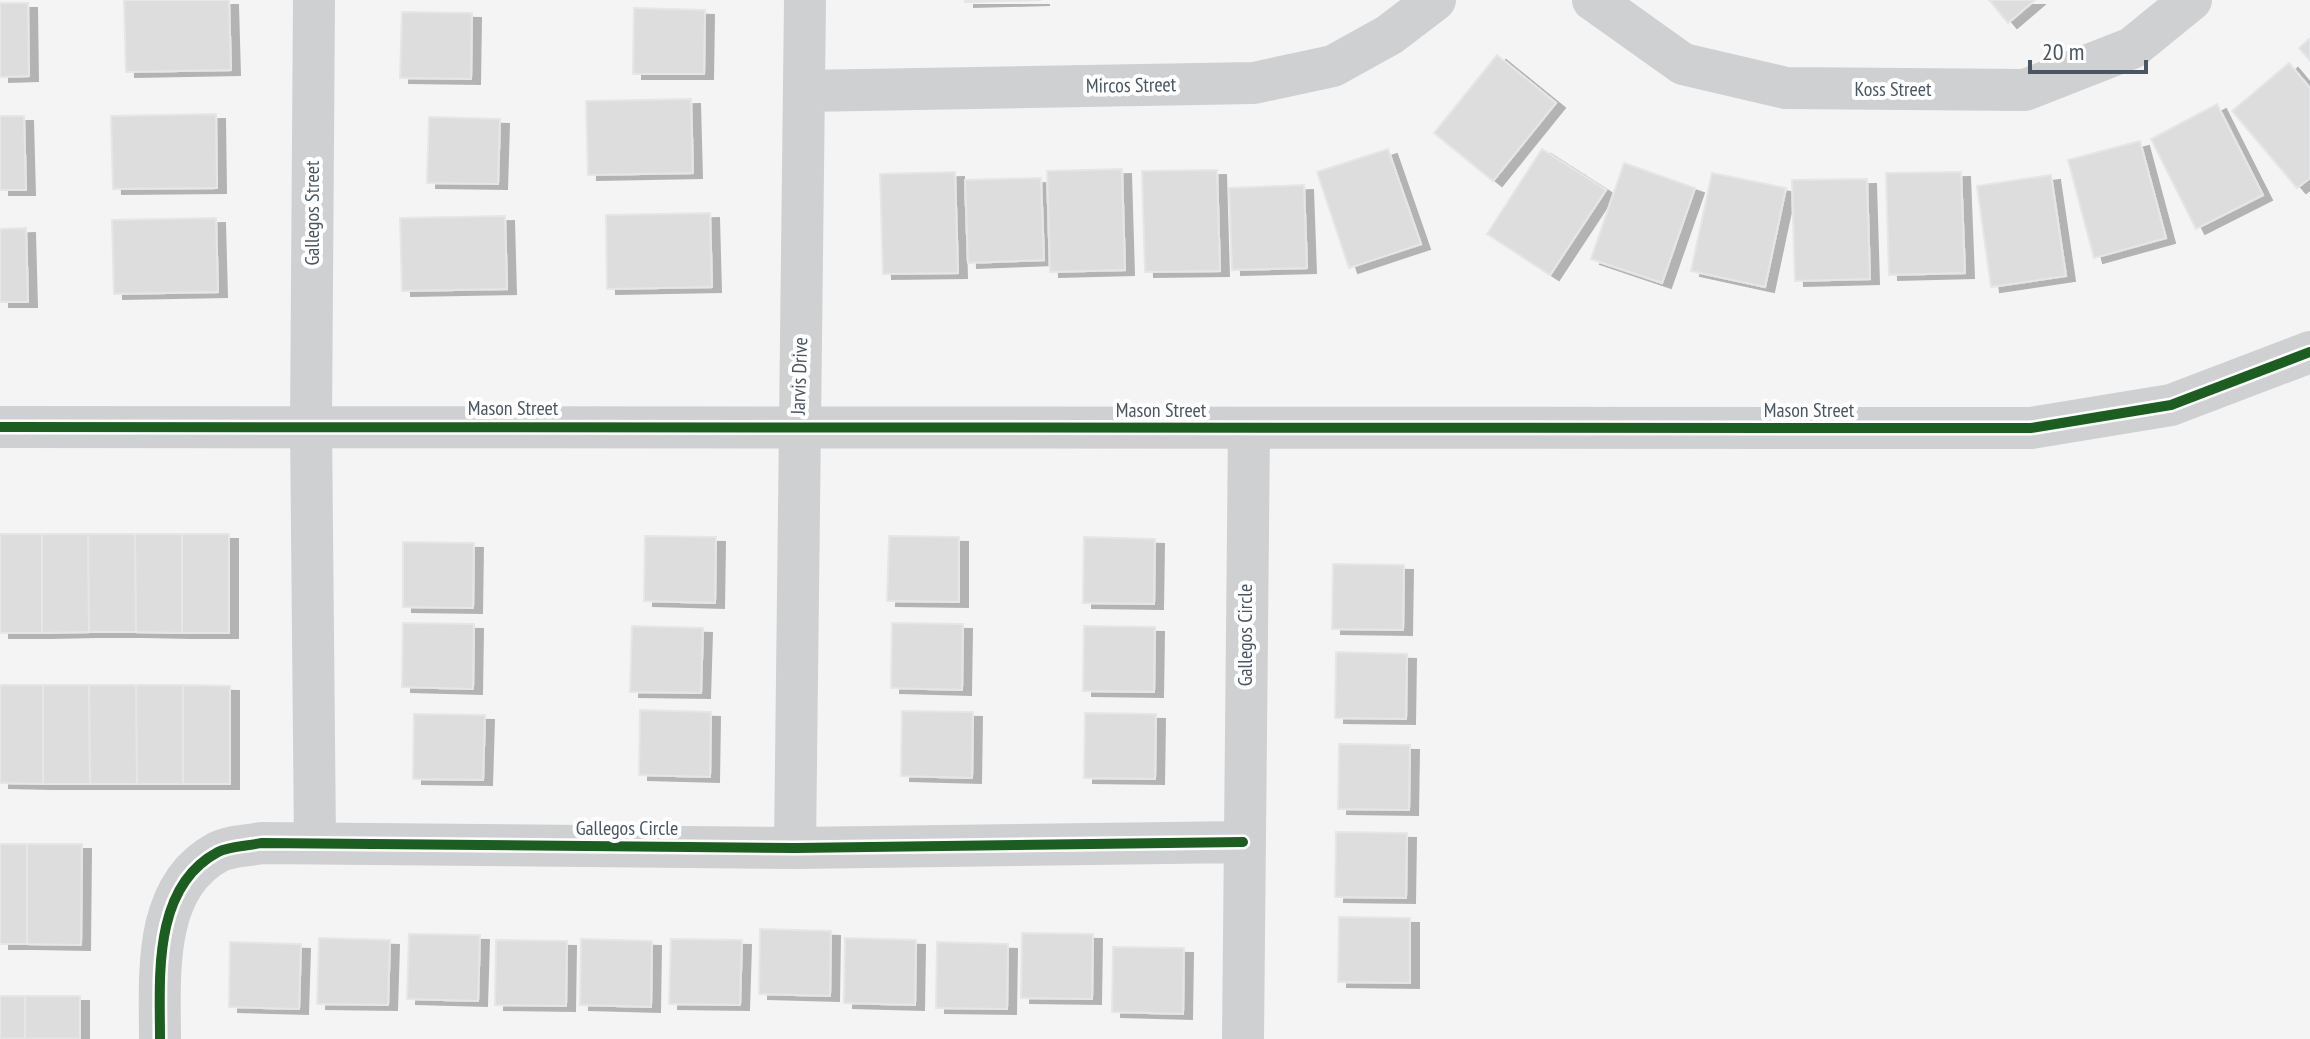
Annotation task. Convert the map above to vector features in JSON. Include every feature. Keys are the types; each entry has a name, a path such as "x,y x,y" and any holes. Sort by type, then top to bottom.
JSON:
{"street":[{"name":"Gallegos Street","path":"311,425 314,0"},
{"name":"Jarvis Drive","path":"795,848 797,428 805,0"},
{"name":"Mircos Street","path":"805,91 1254,83 1333,66 1389,35 1435,0"},
{"name":"Koss Street","path":"1593,0 1683,64 1786,88 2025,90 2132,48 2191,0"},
{"name":"Mason Street","path":"0,427 2031,428 2171,405 2310,352"},
{"path":"311,425 315,843"},
{"name":"Gallegos Circle","path":"1243,1039 1249,428"},
{"name":"Gallegos Circle","path":"160,1039 160,967 165,920 197,869 219,851 261,843 795,848 1243,842"}],"building":[{"path":"124,0 229,0 231,70 126,72"},
{"path":"965,0 1041,0 965,2"},
{"path":"1989,0 2035,0 2008,23"},
{"path":"0,3 28,3 29,76 0,77"},
{"path":"634,8 705,10 704,74 633,74"},
{"path":"402,12 472,13 471,79 400,78"},
{"path":"2310,38 2310,61 2299,48"},
{"path":"1497,55 1556,103 1493,181 1434,133"},
{"path":"2289,63 2310,88 2310,178 2297,188 2232,111"},
{"path":"691,99 693,173 588,175 586,101"},
{"path":"2217,104 2263,195 2196,229 2151,139"},
{"path":"216,114 217,188 113,189 111,116"},
{"path":"0,116 24,116 26,190 0,190"},
{"path":"429,117 500,119 498,184 427,183"},
{"path":"2140,141 2166,238 2094,258 2068,160"},
{"path":"1388,149 1421,244 1349,268 1317,172"},
{"path":"1542,149 1606,190 1550,275 1487,234"},
{"path":"1624,163 1695,188 1662,283 1591,259"},
{"path":"1122,169 1125,270 1050,272 1047,171"},
{"path":"1217,170 1220,271 1145,272 1142,171"},
{"path":"955,172 958,273 883,274 880,174"},
{"path":"1961,172 1965,273 1889,275 1886,173"},
{"path":"1712,173 1786,188 1765,287 1691,271"},
{"path":"2051,175 2066,276 1991,287 1977,186"},
{"path":"1041,178 1044,260 968,263 965,180"},
{"path":"1867,179 1870,279 1795,281 1792,180"},
{"path":"1304,185 1307,268 1232,270 1229,188"},
{"path":"710,213 712,287 607,289 606,215"},
{"path":"505,216 507,289 402,291 400,218"},
{"path":"216,218 218,292 114,294 112,220"},
{"path":"26,228 28,302 0,302 0,229"},
{"path":"0,534 42,534 42,633 0,633"},
{"path":"42,534 88,534 89,632 42,633"},
{"path":"88,534 135,534 136,632 89,632"},
{"path":"135,534 182,534 182,633 136,632"},
{"path":"182,534 229,534 229,633 182,633"},
{"path":"645,536 716,537 715,603 644,601"},
{"path":"889,536 959,537 959,602 887,601"},
{"path":"1084,537 1155,539 1154,604 1083,603"},
{"path":"403,542 474,543 473,608 403,607"},
{"path":"1333,564 1404,565 1403,630 1332,629"},
{"path":"403,623 474,624 473,689 402,687"},
{"path":"892,623 963,624 962,690 891,688"},
{"path":"632,626 703,628 701,693 630,692"},
{"path":"1084,626 1155,627 1154,692 1083,691"},
{"path":"1336,652 1407,654 1406,719 1335,718"},
{"path":"0,685 43,685 43,784 0,783"},
{"path":"43,685 89,685 90,784 43,784"},
{"path":"89,685 136,685 137,784 90,784"},
{"path":"136,685 183,685 183,784 137,784"},
{"path":"183,685 230,686 230,784 183,784"},
{"path":"640,710 711,712 710,777 639,775"},
{"path":"902,711 973,712 972,778 901,776"},
{"path":"1085,713 1156,714 1155,779 1084,778"},
{"path":"414,714 485,715 483,780 413,779"},
{"path":"1339,744 1410,745 1409,810 1338,809"},
{"path":"1336,832 1407,833 1406,898 1335,897"},
{"path":"0,844 27,844 27,944 0,944"},
{"path":"27,844 82,844 81,945 27,944"},
{"path":"1339,917 1410,918 1410,983 1338,982"},
{"path":"760,929 831,931 830,996 759,994"},
{"path":"1022,933 1093,934 1092,999 1021,998"},
{"path":"409,934 480,935 478,1001 407,999"},
{"path":"319,938 390,940 388,1005 317,1004"},
{"path":"845,938 916,940 915,1005 844,1003"},
{"path":"581,939 652,941 651,1007 580,1005"},
{"path":"671,939 742,940 740,1005 669,1004"},
{"path":"496,940 567,941 566,1006 495,1005"},
{"path":"230,942 301,944 299,1009 229,1007"},
{"path":"937,942 1008,944 1007,1009 936,1008"},
{"path":"1113,947 1184,948 1183,1014 1112,1012"},
{"path":"0,996 25,996 25,1039 0,1039"},
{"path":"25,996 80,996 80,1039 25,1039"}],"cycle path":[{"path":"0,427 2031,428 2171,405 2310,352"},
{"path":"160,1039 161,962 171,910 181,887 197,868 218,852 233,847 261,843 795,848 1243,842"}]}
